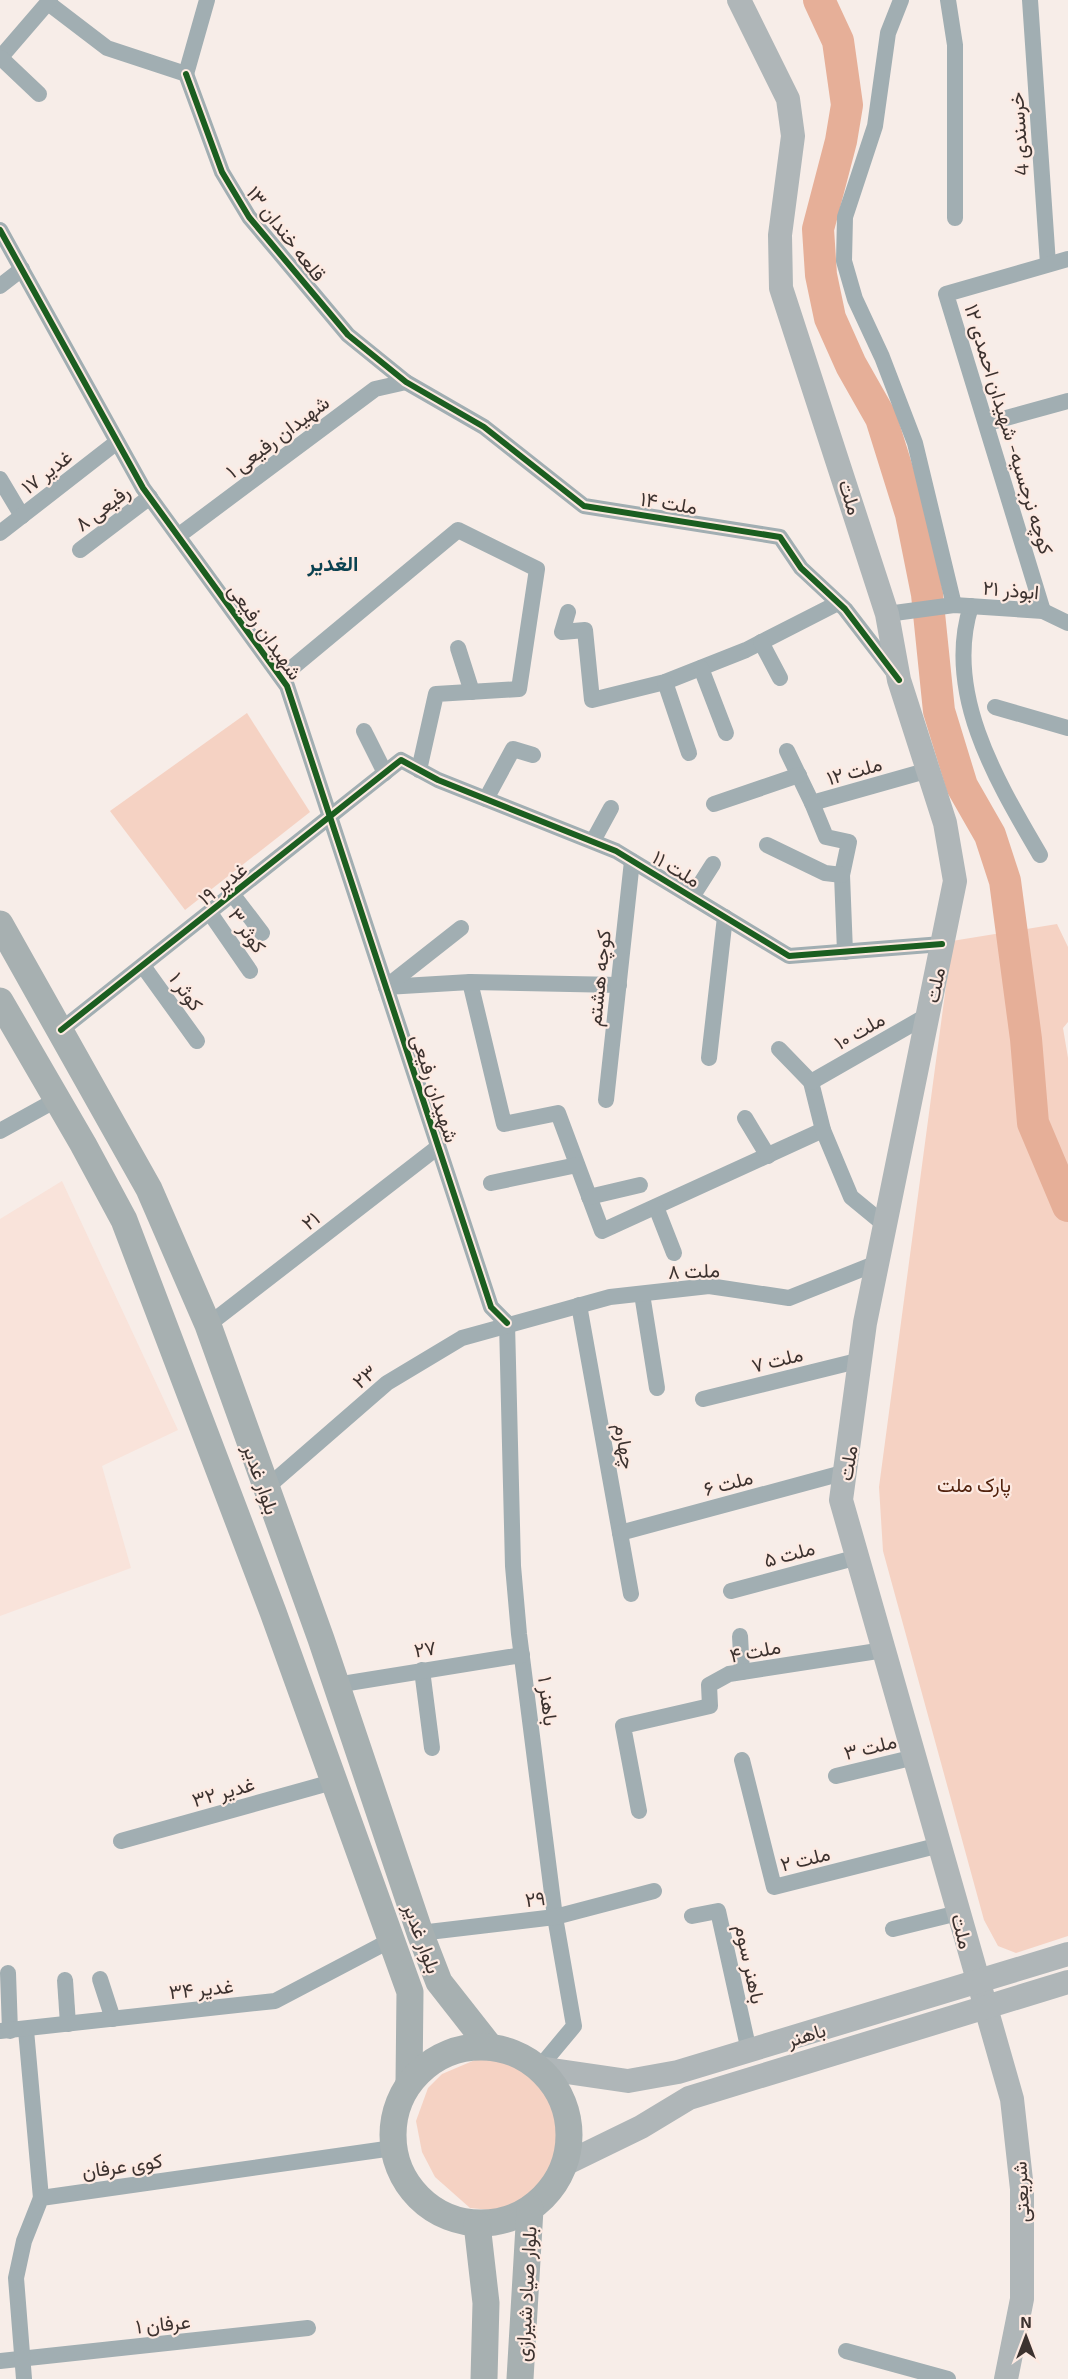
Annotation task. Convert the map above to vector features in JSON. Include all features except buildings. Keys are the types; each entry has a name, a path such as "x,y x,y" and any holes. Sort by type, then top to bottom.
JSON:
{"main road":[{"name":"ملت","path":"739,0 788,99 793,136 780,235 782,288 887,614 899,680 945,823 955,881 877,1263 841,1500 985,2008"},
{"name":"بلوار غدیر","path":"0,924 149,1189 208,1325 439,1982 490,2047"},
{"name":"بلوار غدیر","path":"0,1001 56,1100 84,1144 124,1220 336,1781 393,1939 410,1992 409,2083"},
{"name":"باهنر","path":"539,2068 628,2081 678,2072 1068,1954"},
{"name":"باهنر","path":"565,2164 640,2127 689,2098 1068,1982"},
{"name":"شریعتی","path":"985,2008 1012,2099 1022,2189 1022,2299 1005,2379"},
{"path":"490,2047 516,2054 539,2068 556,2088 567,2112 570,2138 565,2164 557,2181 530,2209 505,2221 477,2224 453,2219 431,2209 413,2192 400,2172 393,2148 393,2125 398,2103 409,2083 425,2067 444,2055 467,2048 490,2047"},
{"name":"بلوار صیاد شیرازی","path":"520,2379 530,2209"},
{"name":"بلوار صیاد شیرازی","path":"477,2224 486,2303 484,2379"}],"street":[{"path":"39,94 0,58 49,1 107,48 186,74 207,0"},
{"path":"948,0 955,45 955,218"},
{"name":"خرسندی 4","path":"1030,0 1048,264"},
{"path":"896,1 888,33 875,126 845,217 844,261 855,299 882,357 915,443 958,606 970,706 979,735 996,774 1040,855"},
{"name":"۱۳ قلعه خندان","path":"186,74 222,172 249,217 348,335 406,382"},
{"name":"شهیدان رفیعی","path":"0,230 150,497 287,686 490,1307 507,1323"},
{"path":"1048,264 1068,259"},
{"name":"کوچه نرجسیه- شهیدان احمدی ۱۲","path":"1043,611 946,294 1048,264"},
{"path":"0,286 22,269"},
{"name":"۱ شهیدان رفیعی","path":"178,536 375,389 406,382"},
{"name":"۱۴ ملت","path":"406,382 484,427 584,506 780,537 801,568 838,603 899,680"},
{"path":"987,423 1068,401"},
{"name":"۱۷ غدیر","path":"0,533 117,441"},
{"path":"0,479 22,516"},
{"name":"رفیعی ۸","path":"80,550 150,497"},
{"path":"281,677 458,530 537,569 519,689 436,694 418,770"},
{"path":"568,612 562,632 585,630 592,700 665,682 701,668 761,642 838,603"},
{"name":"۲۱ ابوذر","path":"887,614 958,606 1043,611 1068,623"},
{"path":"761,642 780,678"},
{"path":"458,648 472,692"},
{"path":"701,668 726,733"},
{"path":"665,682 689,753"},
{"path":"995,707 1068,728"},
{"path":"364,731 385,773"},
{"path":"486,799 513,749 533,755"},
{"name":"۱۲ ملت","path":"787,751 812,803 929,770"},
{"name":"۱۹ غدیر","path":"61,1030 401,760"},
{"name":"۱۱ ملت","path":"401,760 418,770 486,799 593,841 632,861 789,956 942,944"},
{"path":"714,804 799,775"},
{"path":"812,803 826,837 849,842 842,875 845,952"},
{"path":"593,841 611,808"},
{"path":"767,845 825,873 842,875"},
{"name":"کوچه هشتم","path":"606,1100 632,861"},
{"path":"692,897 713,864"},
{"path":"233,895 262,933"},
{"name":"۳ کوثر","path":"210,913 250,971"},
{"path":"709,1058 725,917"},
{"path":"386,987 461,928"},
{"name":"۱ کوثر","path":"143,966 197,1041"},
{"path":"386,987 470,982 619,985"},
{"path":"470,982 504,1124 558,1113 602,1231 824,1130"},
{"name":"ملت ۱۰","path":"811,1082 928,1015"},
{"path":"779,1049 811,1082 824,1130 851,1197 885,1225"},
{"path":"0,1131 56,1100"},
{"path":"745,1118 768,1156"},
{"name":"۲۱","path":"208,1325 438,1147"},
{"path":"491,1184 577,1165"},
{"path":"589,1197 640,1185"},
{"path":"656,1207 674,1253"},
{"name":"۸ ملت","path":"507,1323 610,1297 708,1286 789,1298 877,1263"},
{"path":"642,1294 657,1388"},
{"name":"چهارم","path":"579,1305 630,1594"},
{"name":"۲۳","path":"265,1489 387,1383 462,1338 507,1323"},
{"name":"باهنر ۱","path":"507,1323 513,1566 555,1917 574,2026 539,2068"},
{"name":"۷ ملت","path":"703,1399 861,1360"},
{"name":"۶ ملت","path":"620,1533 846,1472"},
{"name":"۵ ملت","path":"731,1591 858,1557"},
{"path":"740,1636 742,1672"},
{"name":"۴ ملت","path":"639,1811 623,1726 710,1707 710,1685 729,1674 884,1650"},
{"name":"۲۷","path":"336,1684 522,1654"},
{"path":"422,1670 432,1748"},
{"name":"۳ ملت","path":"836,1776 915,1757"},
{"name":"۲ ملت","path":"742,1760 774,1887 940,1845"},
{"name":"۳۲ غدیر","path":"121,1841 336,1781"},
{"name":"۲۹","path":"420,1933 555,1917 654,1891"},
{"name":"باهنر سوم","path":"692,1916 718,1911 748,2051"},
{"path":"893,1929 958,1913"},
{"name":"۳۴ غدیر","path":"12,2031 275,2001 393,1939"},
{"path":"8,1973 12,2031 41,2198 24,2241 16,2278 24,2379"},
{"path":"100,1979 113,2019"},
{"path":"65,1980 68,2024"},
{"name":"کوی عرفان","path":"41,2198 393,2148"},
{"name":"عرفان ۱","path":"0,2361 308,2328"},
{"path":"846,2351 948,2379"}],"shaded area":[{"path":"62,1181 178,1430 102,1466 131,1568 0,1616 0,1219"}],"green space":[{"path":"247,713 310,812 185,910 110,811"},
{"name":"پارک ملت","path":"1057,924 1068,947 1068,1022 1063,1028 1068,1058 1068,1936 1016,1953 998,1946 984,1920 883,1551 879,1487 952,941"},
{"path":"482,2057 519,2060 543,2073 563,2103 568,2152 544,2198 521,2213 470,2208 435,2177 422,2152 416,2121 428,2088 442,2074"}],"waterway":[{"path":"819,0 838,41 847,105 841,141 818,229 821,275 830,318 851,365 881,418 911,514 927,594 939,711 962,786 990,835 1005,881 1026,1039 1033,1123 1068,1206"}],"cycle path":[{"path":"186,74 222,172 249,217 348,335 406,382 484,427 584,506 780,537 801,568 845,609 899,680"},
{"path":"0,230 143,488 287,686 491,1307 507,1323"},
{"path":"61,1030 401,760 438,780 616,851 789,956 942,944"}],"district":[{"name":"الغدیر","path":"333,562"}]}
